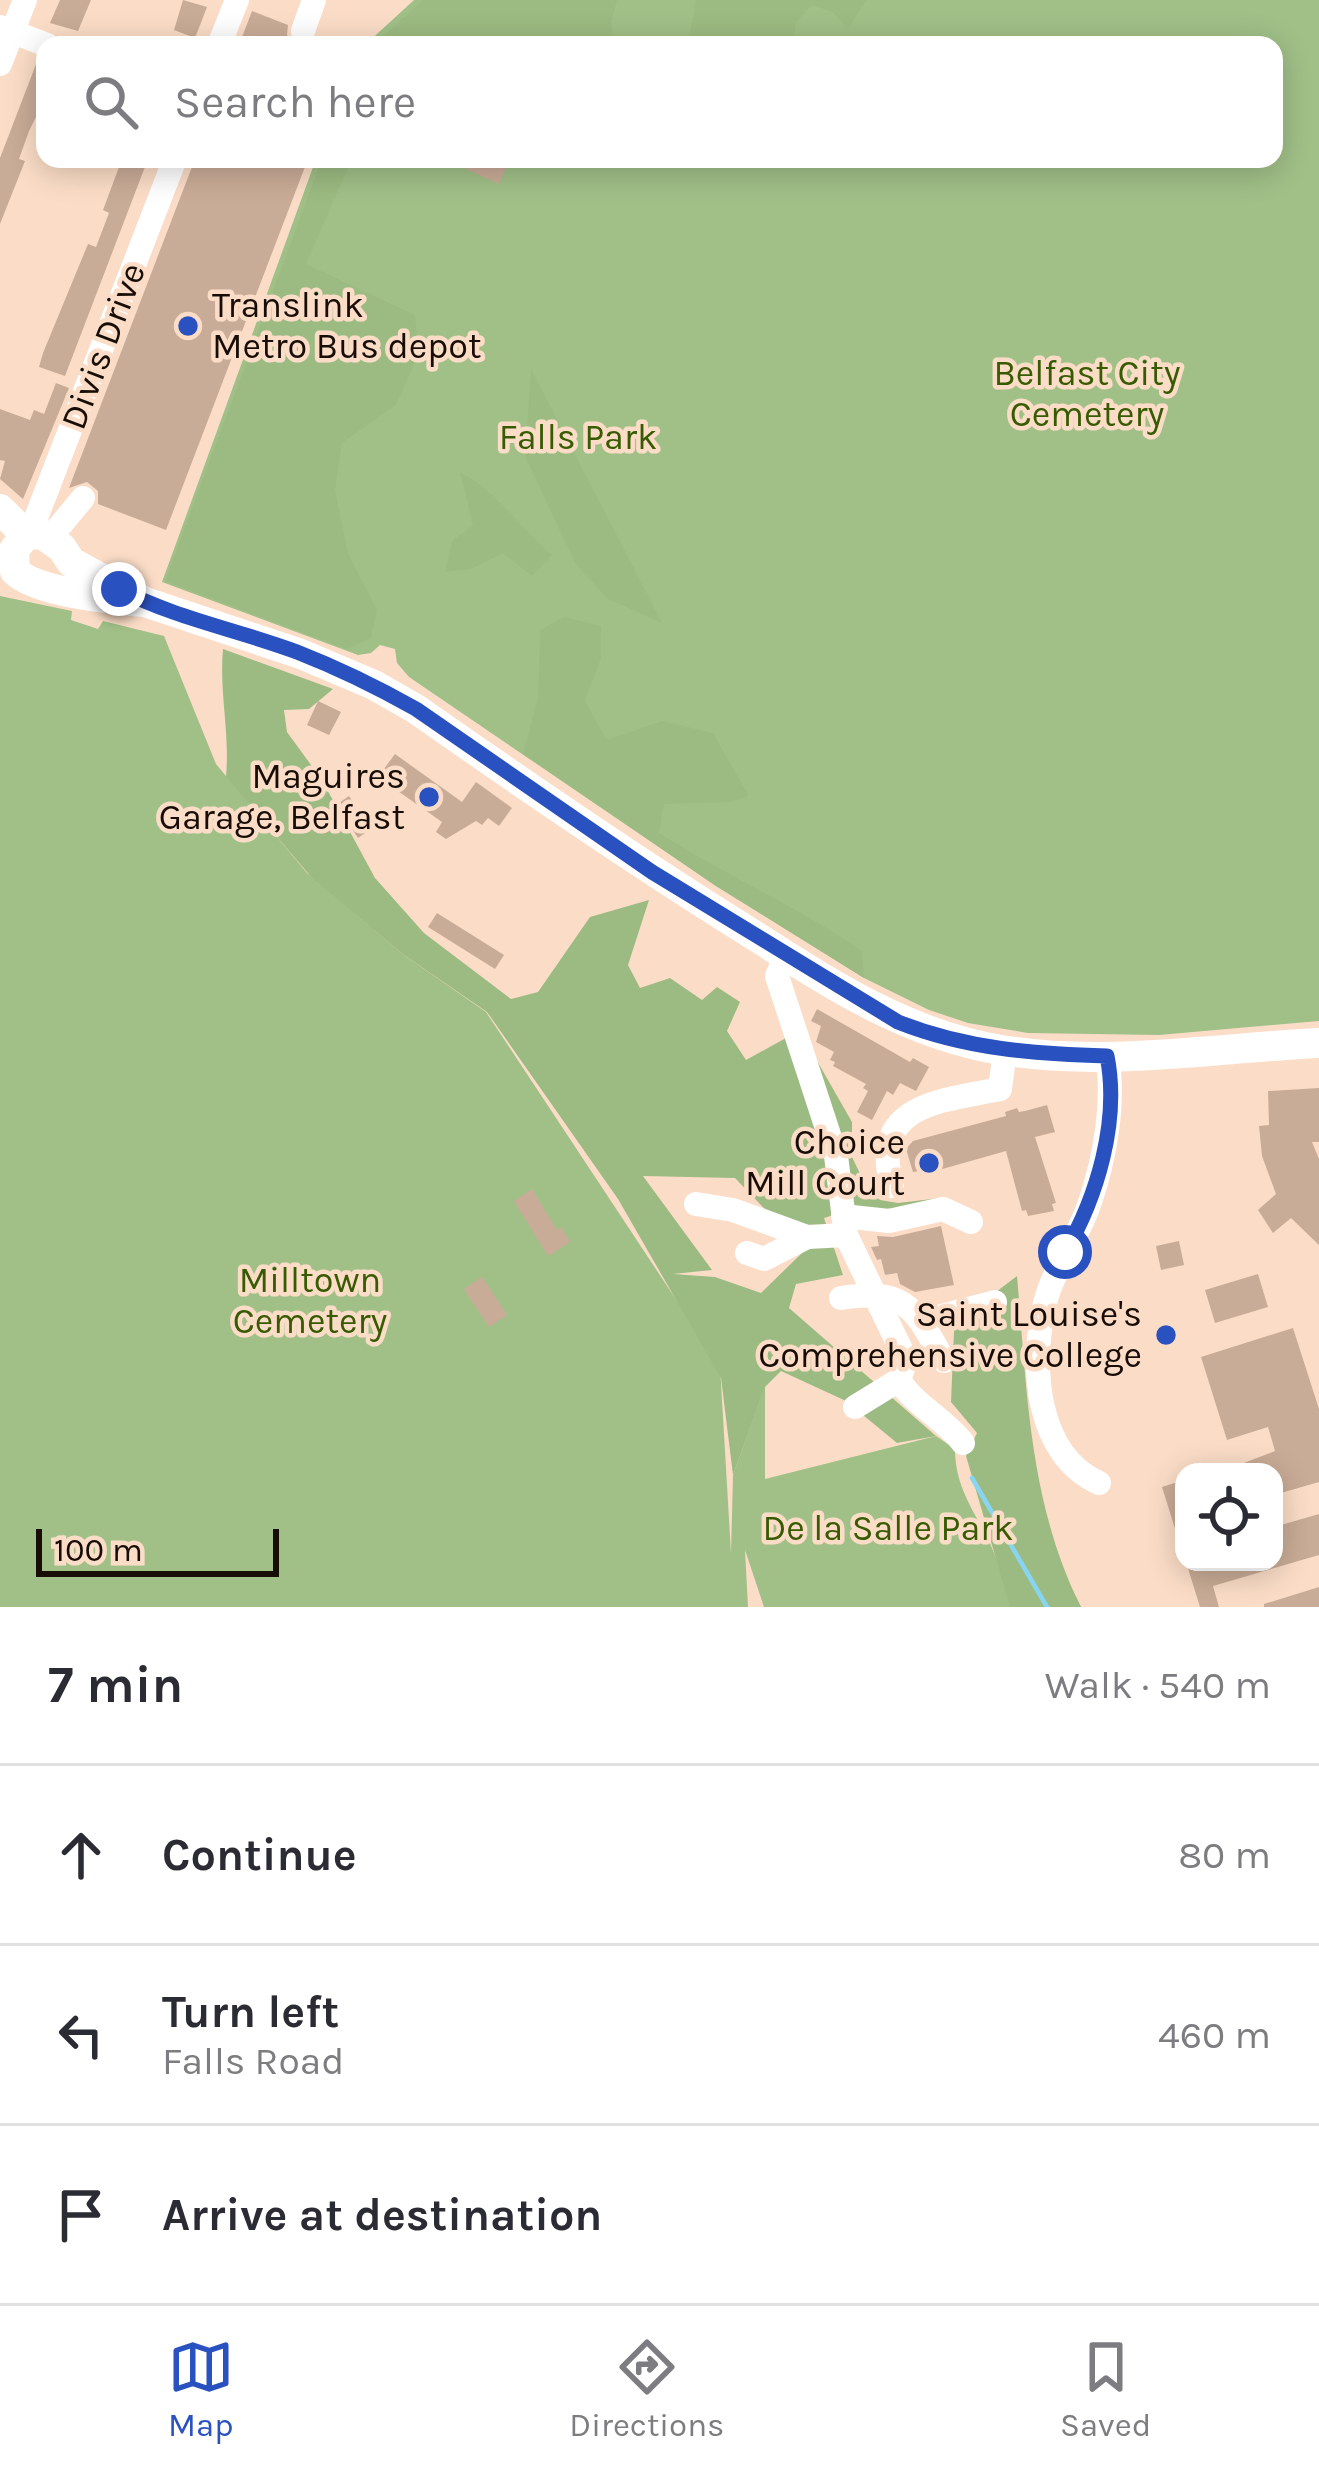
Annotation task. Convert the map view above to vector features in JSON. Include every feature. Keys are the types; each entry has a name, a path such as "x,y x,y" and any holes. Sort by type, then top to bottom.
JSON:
{"main road":[{"path":"0,509 36,536 62,548 61,574"},
{"path":"36,536 14,550 6,566 24,580 61,574 301,654 374,685 652,872 898,1022 1005,1051 1107,1056 1319,1043"}],"street":[{"path":"0,64 6,29 25,0"},
{"path":"223,36 237,0"},
{"path":"303,31 314,0"},
{"path":"6,29 36,41"},
{"name":"Divis Drive","path":"36,536 36,518 172,168"},
{"path":"36,536 82,498"},
{"path":"786,956 777,976 836,1156 844,1226 906,1360 898,1380 855,1407"},
{"path":"892,1186 885,1153 902,1122 942,1098 1000,1089 1005,1051"},
{"path":"1099,1483 1083,1475 1059,1450 1046,1426 1041,1330 1055,1274 1089,1207 1099,1174 1109,1102 1107,1056"},
{"path":"696,1204 734,1210 807,1237"},
{"path":"747,1253 764,1259 807,1237 844,1226 943,1209 971,1222"},
{"path":"841,1298 895,1296 916,1310 944,1361"},
{"path":"922,1321 994,1302"},
{"path":"898,1380 963,1443"}],"green space":[{"path":"414,0 1319,0 1319,1021 1159,1035 1028,1033 968,1023 929,1010 864,978 716,886 409,677 397,663 395,649 380,645 358,655 162,582 313,168 1283,168 1283,36 375,36"},
{"path":"423,0 617,0 611,23 613,36 383,36"},
{"path":"696,0 866,0 848,29 833,12 811,5 796,23 794,36 690,36"},
{"path":"319,168 348,168 306,264 415,315 418,356 396,405 342,443 335,491 348,553 377,610 371,638 346,649 165,581"},
{"path":"531,369 662,623 608,599 575,563 525,456"},
{"path":"460,472 497,499 552,555 532,576 503,553 471,569 445,572 452,541 473,525"},
{"name":"Milltown Cemetery","path":"0,596 72,611 71,620 98,629 103,621 164,636 216,764 307,873 404,955 486,1012 720,1366 731,1553 733,1475 765,1386 765,1479 936,1436 955,1449 965,1495 998,1564 1049,1531 1081,1607 764,1607 745,1550 748,1607 0,1607"},
{"path":"564,617 601,626 601,658 585,701 607,740 662,721 713,733 749,796 731,802 664,804 659,833 862,951 864,978 716,886 523,754 538,698 540,630"},
{"path":"223,649 333,689 309,709 284,710 287,732 322,780 375,878 424,933 511,999 538,992 590,917 649,900 628,965 640,988 670,978 702,1000 717,987 740,1002 727,1031 746,1060 786,1038 812,1052 852,1122 852,1157 868,1190 880,1200 898,1203 940,1198 931,1206 843,1212 824,1218 843,1275 796,1284 789,1308 936,1436 897,1443 846,1401 781,1371 765,1387 733,1475 721,1378 618,1199 487,1012 404,955 312,878 226,777","holes":["643,1176 735,1178 802,1253 761,1293 715,1277 673,1274 712,1270"]},
{"path":"1017,1276 1041,1487 1050,1528 1081,1607 1010,1607 966,1456 977,1433 951,1402 954,1331 959,1320"}],"building":[{"path":"60,0 91,0 78,31 50,23"},
{"path":"183,0 207,7 196,36 174,30"},
{"path":"252,11 288,25 288,36 242,36"},
{"path":"36,64 36,117 19,159 25,161 0,224 0,158"},
{"path":"119,168 145,168 65,376 39,367 88,244 96,247 109,213 103,210"},
{"name":"Translink Metro Bus depot","path":"192,168 305,168 166,530 98,504 98,491 87,482 69,488"},
{"path":"464,168 506,168 499,184"},
{"path":"56,383 69,388 23,499 0,479 5,461 0,460 0,409 30,420 34,410 44,414"},
{"path":"318,701 341,712 329,735 307,725"},
{"name":"Maguires Garage, Belfast","path":"395,754 462,802 476,782 512,808 499,826 488,818 446,839 436,832 442,822 378,777"},
{"path":"349,796 371,829 358,838 336,805"},
{"path":"437,913 504,955 495,969 428,927"},
{"path":"817,1009 910,1062 913,1058 929,1067 916,1091 900,1083 893,1095 887,1091 872,1120 857,1112 868,1091 863,1088 866,1084 833,1066 834,1052 816,1042 821,1026 811,1021"},
{"path":"1319,1088 1319,1142 1312,1142 1319,1159 1319,1245 1291,1218 1273,1233 1258,1210 1276,1194 1262,1156 1259,1126 1269,1125 1268,1091"},
{"name":"Choice Mill Court","path":"1047,1105 1055,1132 1035,1137 1056,1203 1052,1204 1054,1211 1028,1216 1022,1211 1006,1151 921,1175 913,1172 906,1149 913,1141 1006,1116 1005,1112 1017,1108 1019,1112"},
{"path":"532,1189 570,1242 548,1256 514,1201"},
{"path":"941,1226 954,1285 915,1292 900,1284 897,1273 885,1275 871,1247 879,1246 877,1236"},
{"path":"1179,1241 1184,1265 1161,1270 1156,1246"},
{"path":"1258,1274 1268,1307 1215,1323 1205,1290"},
{"path":"482,1277 507,1315 489,1327 464,1289"},
{"path":"1293,1328 1319,1409 1319,1482 1283,1492 1283,1463 1244,1463 1275,1451 1268,1427 1227,1440 1201,1357"},
{"path":"1175,1483 1175,1529 1162,1487"},
{"path":"1319,1514 1319,1555 1283,1566 1283,1524"},
{"path":"1189,1571 1264,1571 1213,1586 1219,1607 1200,1607"},
{"path":"1319,1587 1319,1607 1264,1607 1264,1604"}],"waterway":[{"path":"972,1478 1047,1607"}],"place":[{"name":"Translink Metro Bus depot","path":"188,326"},
{"name":"Maguires Garage, Belfast","path":"429,797"},
{"name":"Choice Mill Court","path":"929,1163"},
{"name":"Saint Louise's Comprehensive College","path":"1166,1335"}],"route":[{"path":"119,589 374,685 652,872 898,1022 1005,1051 1107,1056 1109,1102 1099,1174 1089,1207 1065,1252"}],"park label":[{"name":"Belfast City Cemetery","path":"1087,394"},
{"name":"Falls Park","path":"578,437"},
{"name":"De la Salle Park","path":"888,1528"}]}
